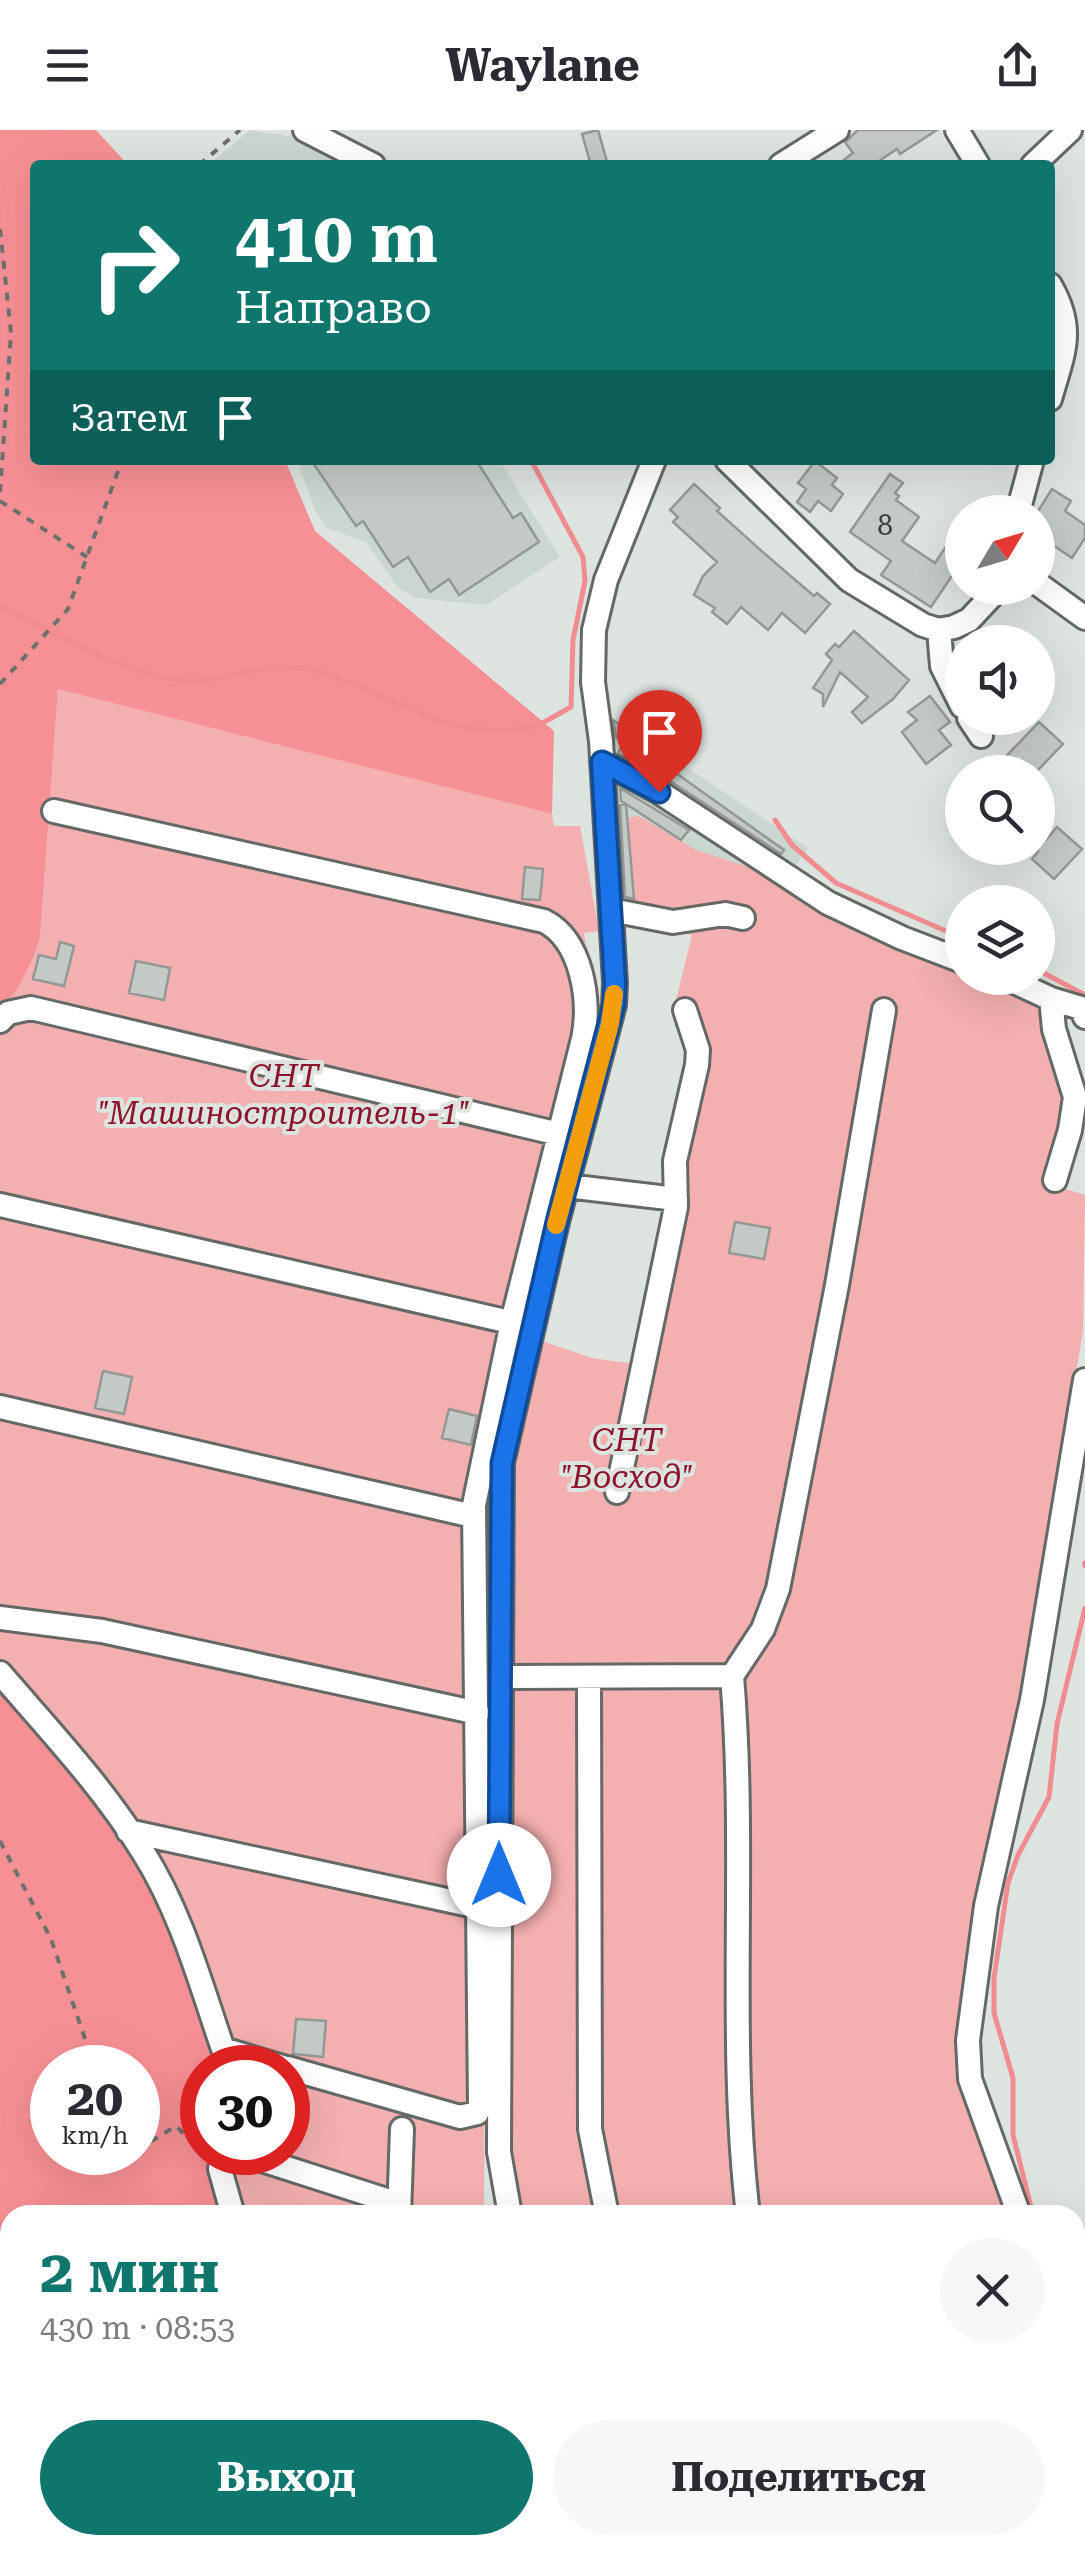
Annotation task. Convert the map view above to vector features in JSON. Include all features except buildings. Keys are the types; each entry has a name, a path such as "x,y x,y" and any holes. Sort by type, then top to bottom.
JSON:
{"street":[{"path":"305,130 362,160"},
{"path":"789,160 837,130"},
{"path":"957,130 975,160"},
{"path":"1038,160 1070,130"},
{"path":"1055,294 1064,309 1068,330 1055,380"},
{"path":"310,2075 460,2117 477,2114 478,1714 474,1516 522,1325 566,1186 614,1004 602,762 592,656 598,606 652,465"},
{"path":"733,465 849,580 923,625 939,630 969,620 983,605"},
{"path":"1023,495 1031,465"},
{"path":"1055,596 1085,618"},
{"path":"939,630 945,672"},
{"path":"602,762 659,792 828,903 945,954"},
{"path":"54,811 544,921 556,927 572,946 586,1012 583,1039 559,1134 522,1325 502,1463 499,2152 508,2205"},
{"path":"611,910 674,922 725,914 742,918"},
{"path":"1042,995 1084,1010"},
{"path":"1050,999 1054,1029 1075,1096 1070,1130 1055,1180"},
{"path":"0,1021 8,1013 31,1008 559,1134"},
{"path":"617,1492 676,1199 675,1161 698,1066 698,1050 685,1010"},
{"path":"747,2205 738,2109 738,1764 732,1676 763,1629 778,1589 837,1285 884,1010"},
{"path":"566,1186 676,1199"},
{"path":"0,1205 522,1325"},
{"path":"1015,2205 970,2078 968,2040 986,1906 1032,1700 1085,1380"},
{"path":"0,1407 474,1516"},
{"path":"0,1618 102,1631 478,1714"},
{"path":"0,1673 143,1852 182,1929 221,2045"},
{"path":"590,1676 590,2129 605,2205"},
{"path":"499,1677 732,1676"},
{"path":"128,1831 478,1907"},
{"path":"399,2205 402,2129"},
{"path":"222,2175 230,2205"},
{"path":"301,2175 385,2205"}],"path":[{"path":"205,160 240,130"},
{"path":"0,229 11,332 0,494"},
{"path":"0,684 68,610 120,465"},
{"path":"0,501 87,557"},
{"path":"0,1841 51,1939 88,2045"}],"shaded area":[{"path":"0,130 96,130 123,160 30,160 30,465 287,465 315,531 554,731 552,814 58,689 40,938 24,977 0,1011"},
{"path":"250,130 300,138 346,160 215,160"},
{"path":"299,465 502,465 560,557 486,605 417,598 398,588 366,542 327,528 315,510"},
{"path":"603,712 808,848 782,885 767,873 696,850 628,819 634,907 613,907"},
{"path":"0,1685 138,1856 176,1930 214,2045 180,2045 180,2175 218,2175 223,2205 0,2205"}],"green space":[{"name":"СНТ \"Машиностроитель-1\"","path":"58,688 552,814 554,826 580,826 599,931 584,933 596,1018 481,1507 486,1720 484,2205 223,2205 217,2175 310,2175 310,2045 212,2045 0,1685 0,1011 33,958 40,938"},
{"name":"СНТ \"Восход\"","path":"639,816 696,850 767,873 837,919 889,945 900,945 945,962 945,995 1025,995 1042,1002 1070,1090 1056,1186 1085,1195 1083,1330 1037,1613 961,2025 959,2082 1008,2205 517,2205 511,1986 514,1685 510,1662 510,1471 539,1340 592,1358 635,1364 669,1208 662,1191 691,1071 689,1041 681,1037 675,1004 692,935 641,920 634,907 628,818"}],"waterway":[{"path":"0,606 103,657 156,676 195,682 273,667 308,668 436,720 507,731 539,725 571,707 573,640 585,581 583,557 534,465"},
{"path":"775,820 792,845 836,883 945,931"},
{"path":"1055,979 1083,994"},
{"path":"1030,2205 1013,2135 1013,2078 994,2013 994,1978 1008,1883 1018,1855 1049,1797 1057,1724 1085,1608"}],"slow traffic":[{"path":"556,1225 610,1024 614,994"}],"route":[{"path":"499,1875 502,1463 557,1222 614,1004 602,762 659,792"}]}
